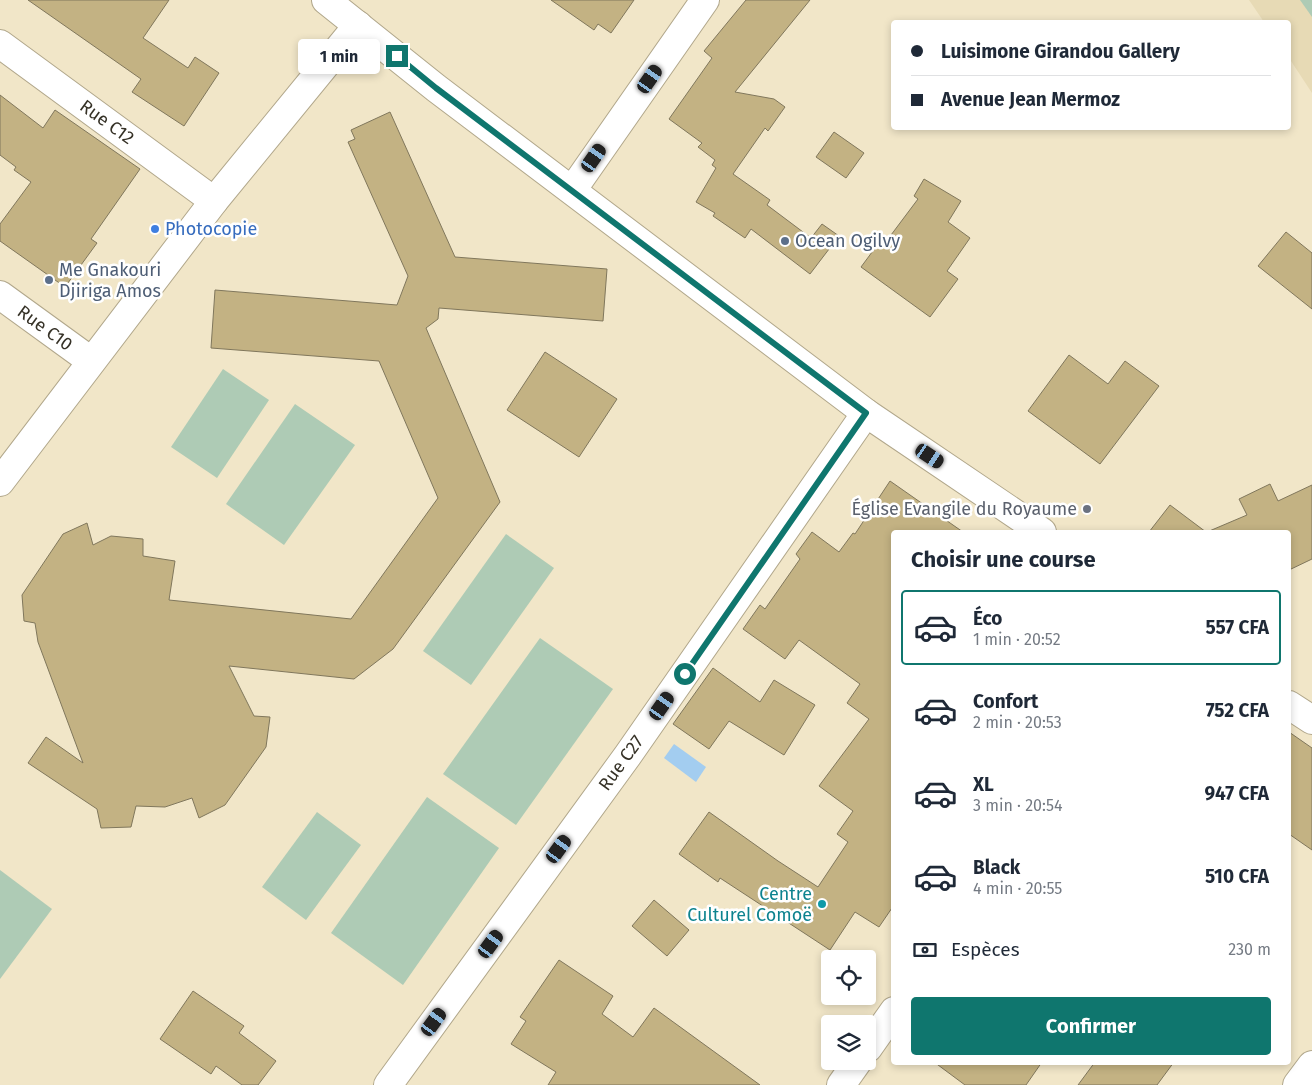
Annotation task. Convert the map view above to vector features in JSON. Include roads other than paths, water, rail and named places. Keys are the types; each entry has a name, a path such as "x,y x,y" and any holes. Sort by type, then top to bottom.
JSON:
{"street":[{"path":"326,0 436,88 866,413 1039,530"},
{"path":"572,189 705,0"},
{"path":"0,482 91,360 214,201 358,25"},
{"name":"Rue C12","path":"0,44 214,201"},
{"name":"Rue C10","path":"0,295 91,360"},
{"name":"Rue C27","path":"388,1085 628,755 866,413"},
{"path":"1291,706 1312,720"},
{"path":"876,1037 891,1015"},
{"path":"1297,1085 1312,1065"},
{"path":"841,1085 852,1070"}],"water":[{"path":"674,744 706,767 696,782 664,758"}],"place":[{"name":"Photocopie","path":"155,229"},
{"name":"Ocean Ogilvy","path":"785,241"},
{"name":"Me Gnakouri Djiriga Amos","path":"49,280"},
{"name":"Église Evangile du Royaume","path":"1087,509"},
{"name":"Centre Culturel Comoë","path":"822,904"}]}
